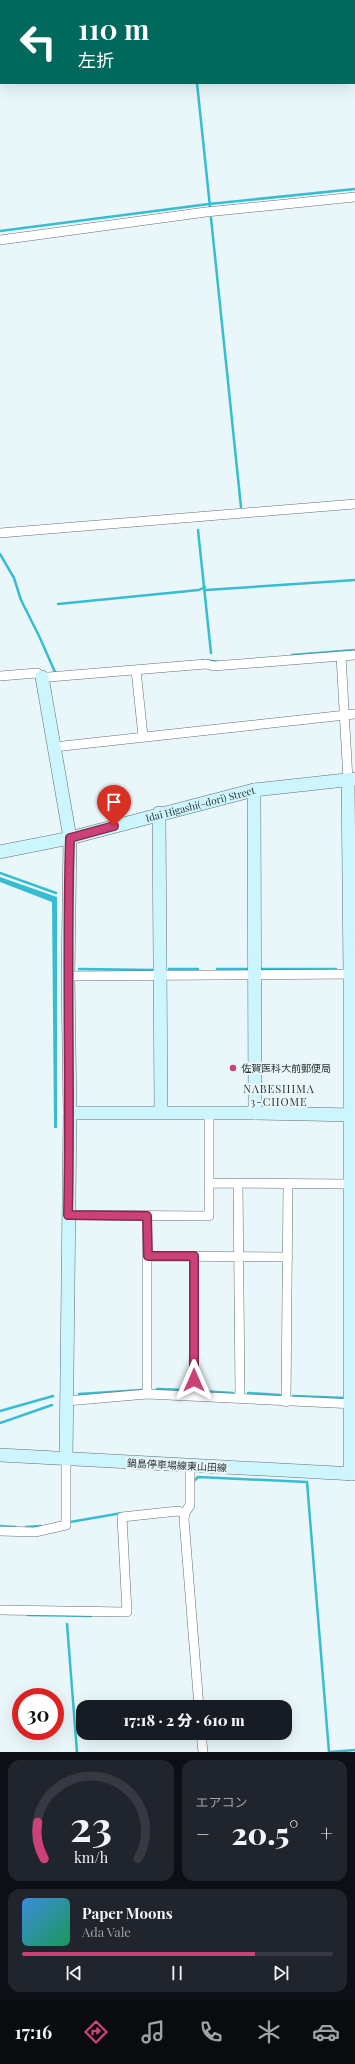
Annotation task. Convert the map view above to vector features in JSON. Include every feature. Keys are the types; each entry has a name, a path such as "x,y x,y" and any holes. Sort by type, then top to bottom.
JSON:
{"street":[{"path":"0,240 206,212 355,197"},
{"path":"0,533 355,504"},
{"path":"42,677 206,664 214,666 355,655"},
{"path":"341,656 345,715 352,779 352,1115 349,1184 352,1284 352,1474"},
{"path":"136,670 143,736"},
{"path":"0,676 37,673 42,677 70,838 68,976 70,1113 66,1525 35,1532 0,1531"},
{"path":"54,747 143,736 355,714"},
{"name":"Idai Higashi(-dori) Street","path":"0,852 70,838 159,813 254,790 352,779"},
{"path":"254,790 255,1113"},
{"path":"159,813 161,1112"},
{"path":"68,976 255,976 353,974"},
{"path":"70,1113 161,1112 352,1115"},
{"path":"68,1215 209,1216 209,1113"},
{"path":"210,1183 349,1184"},
{"path":"238,1183 240,1398"},
{"path":"286,1402 288,1184"},
{"path":"147,1216 147,1394"},
{"path":"148,1256 288,1257"},
{"path":"194,1256 194,1396"},
{"path":"68,1401 147,1394 240,1398 286,1402 352,1404"},
{"name":"鍋島停車場線東山田線","path":"0,1455 352,1474"},
{"path":"190,1466 190,1505 185,1513 198,1700"},
{"path":"0,1610 127,1612 122,1517 178,1511 185,1513"},
{"path":"202,1740 203,1752"}],"water":[{"path":"0,877 57,897 57,1128 54,1128 52,902 0,882"}],"waterway":[{"path":"197,84 210,207"},
{"path":"0,231 209,204 355,189"},
{"path":"211,218 241,507"},
{"path":"198,530 211,653"},
{"path":"0,554 14,578 21,600 55,672"},
{"path":"206,590 355,580"},
{"path":"58,604 199,590 205,587"},
{"path":"292,655 355,650"},
{"path":"203,660 220,662"},
{"path":"0,873 56,893"},
{"path":"79,969 154,970"},
{"path":"169,969 198,969"},
{"path":"217,969 247,969"},
{"path":"261,969 336,969"},
{"path":"157,1389 189,1390"},
{"path":"79,1394 142,1390"},
{"path":"200,1391 233,1393"},
{"path":"248,1393 280,1395"},
{"path":"0,1411 53,1396"},
{"path":"293,1396 346,1398"},
{"path":"0,1423 52,1405"},
{"path":"194,1481 198,1477 307,1482 329,1752"},
{"path":"70,1522 122,1513"},
{"path":"0,1526 15,1527"},
{"path":"26,1527 41,1526"},
{"path":"28,1615 91,1616"},
{"path":"67,1624 77,1752"},
{"path":"330,1752 355,1750"}],"place":[{"name":"佐賀医科大前郵便局","path":"233,1068"}],"district":[{"name":"NABESHIMA 3-CHOME","path":"279,1095"}],"route":[{"path":"114,826 70,838 68,976 70,1113 68,1215 147,1216 148,1256 194,1256 194,1380"}]}
